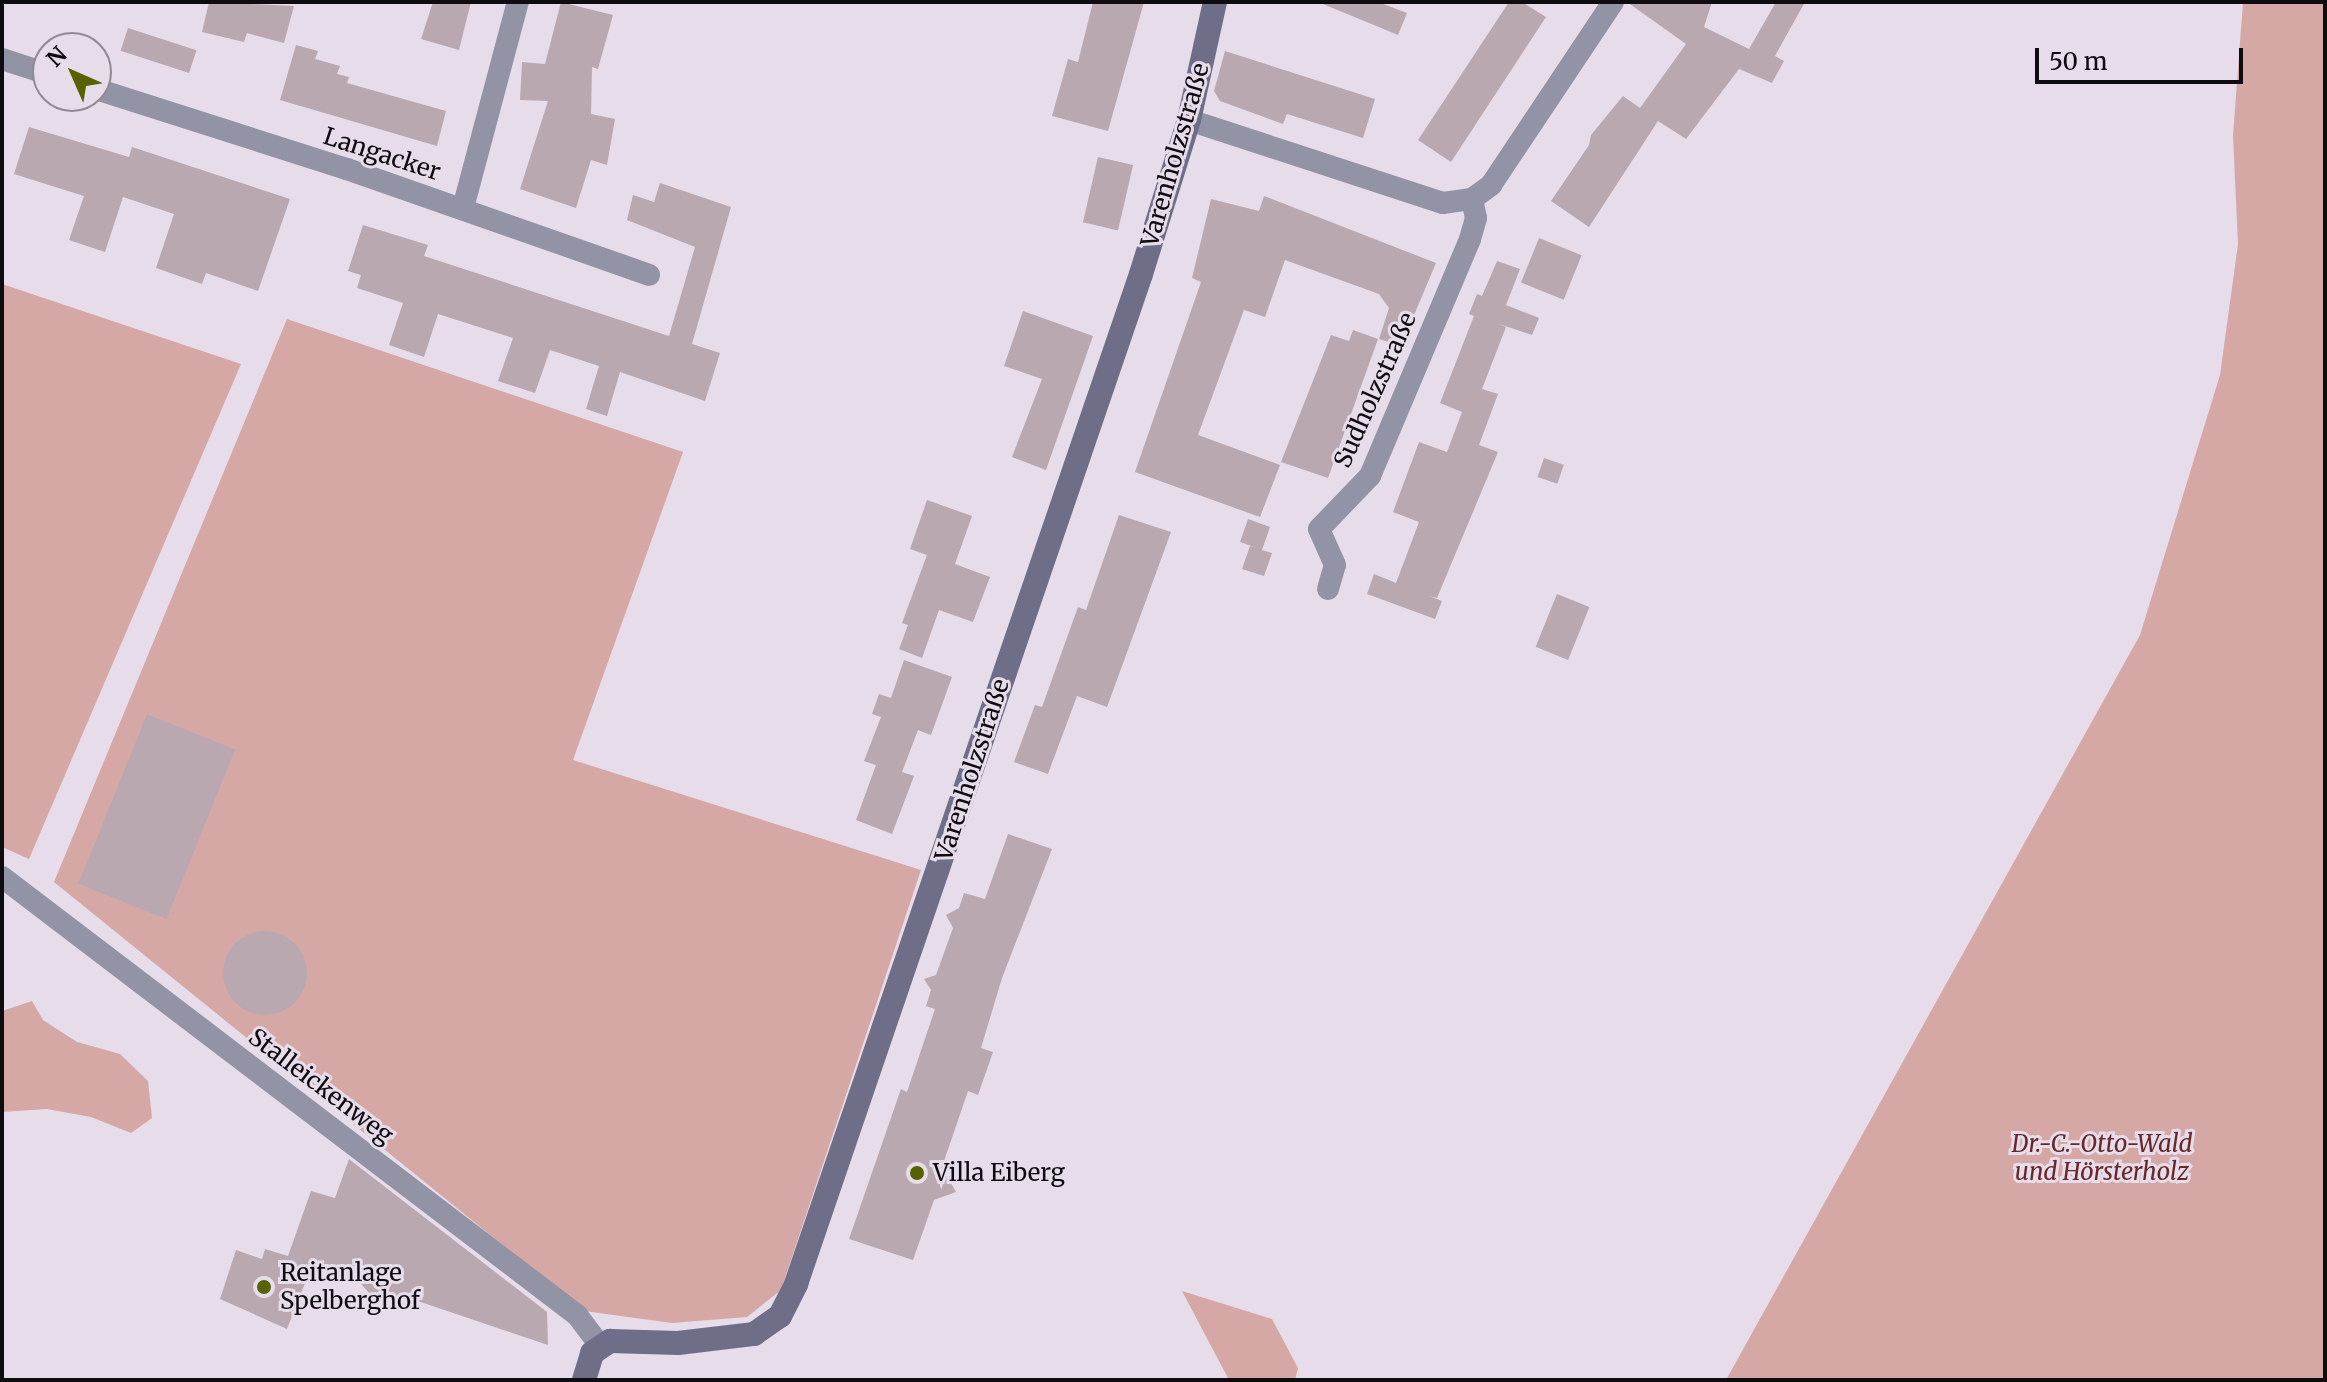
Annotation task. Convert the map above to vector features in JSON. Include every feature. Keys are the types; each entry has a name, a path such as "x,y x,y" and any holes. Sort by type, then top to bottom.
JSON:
{"street":[{"path":"463,208 518,2"},
{"name":"Varenholzstraße","path":"600,1345 754,1334 780,1316 796,1284 1189,120 1215,2"},
{"path":"1189,120 1443,203 1472,199 1491,185 1613,2"},
{"path":"2,59 32,69"},
{"name":"Langacker","path":"112,94 463,208 649,275"},
{"name":"Sudholzstraße","path":"1328,589 1335,565 1319,529 1370,476 1470,239 1476,218 1472,199"},
{"name":"Stalleickenweg","path":"2,877 565,1305 600,1345"},
{"path":"584,1380 600,1345"}],"green space":[{"name":"Dr.-C.-Otto-Wald und Hörsterholz","path":"2243,2 2325,2 2325,1380 1726,1380 2140,635 2220,375 2238,244 2233,136"},
{"path":"2,284 241,364 29,859 2,847"},
{"path":"287,319 683,452 573,760 921,870 781,1290 747,1317 672,1323 584,1311 54,882"},
{"path":"32,1001 43,1020 77,1042 120,1054 148,1081 152,1118 131,1133 91,1117 47,1109 2,1112 2,1011"},
{"path":"1182,1291 1272,1319 1298,1368 1295,1380 1229,1380"}],"building":[{"path":"209,2 294,6 284,43 247,33 244,42 202,32"},
{"path":"433,2 471,2 459,50 421,39"},
{"path":"561,2 613,15 598,69 592,67 591,114 615,119 607,165 591,160 576,208 520,189 548,101 520,100 522,62 545,64"},
{"path":"1093,2 1144,2 1108,131 1052,116 1068,59 1078,62"},
{"path":"1318,2 1378,2 1407,13 1398,35"},
{"path":"1509,2 1522,2 1546,17 1451,162 1418,140"},
{"path":"1627,2 1712,2 1704,27 1749,49 1776,2 1805,2 1775,56 1784,61 1772,83 1739,69 1686,139 1658,121 1589,227 1551,201 1589,145 1591,135 1623,96 1640,108 1686,44"},
{"path":"128,28 196,50 189,73 121,51"},
{"path":"296,45 318,51 315,59 340,66 337,74 349,77 347,83 446,111 437,146 280,100"},
{"path":"1225,51 1375,99 1363,138 1287,114 1283,124 1220,101 1214,91"},
{"path":"29,127 129,157 132,147 290,199 258,291 206,273 202,284 156,268 174,214 123,197 105,252 69,240 84,196 14,174"},
{"path":"1098,157 1133,165 1118,230 1083,222"},
{"path":"660,183 731,207 692,344 720,353 705,401 620,372 607,416 586,409 599,366 550,350 535,393 498,381 513,338 438,314 424,357 389,345 403,303 357,288 361,275 348,271 363,225 428,245 424,256 669,336 695,247 627,220 633,195 654,202"},
{"path":"1264,196 1436,263 1401,346 1379,339 1389,308 1379,294 1285,260 1265,317 1244,310 1198,435 1280,465 1260,517 1135,472 1201,282 1192,278 1211,199 1259,211"},
{"path":"1539,238 1582,255 1564,300 1521,283"},
{"path":"1497,261 1520,269 1506,305 1539,318 1532,335 1499,324 1506,327 1482,389 1498,394 1479,445 1498,452 1437,598 1429,596 1442,601 1435,619 1367,594 1374,574 1396,583 1419,522 1393,512 1419,442 1447,452 1462,412 1440,403 1474,316 1469,314 1477,294 1482,296"},
{"path":"1023,311 1093,336 1046,470 1012,457 1042,379 1004,366"},
{"path":"1353,330 1378,339 1328,478 1281,462 1331,335 1349,341"},
{"path":"1544,458 1564,465 1557,484 1537,477"},
{"path":"927,500 972,516 955,564 990,577 973,622 939,610 922,658 899,649 908,625 902,623 927,555 910,549"},
{"path":"1119,515 1171,532 1107,707 1077,696 1048,774 1014,762 1035,705 1042,707 1078,607 1086,610"},
{"path":"1248,519 1270,527 1262,550 1272,553 1264,576 1242,569 1250,546 1257,548 1240,542"},
{"path":"1557,594 1589,607 1568,660 1536,647"},
{"path":"904,660 952,677 931,735 918,730 902,772 914,776 892,834 856,820 876,765 864,761 881,717 872,714 879,694 891,698"},
{"path":"147,714 235,750 167,919 78,884"},
{"path":"1008,834 1052,849 1002,978 981,1048 993,1052 978,1095 968,1091 942,1167 956,1192 934,1200 913,1260 849,1239 901,1089 907,1092 935,1009 926,1006 931,990 924,979 936,975 953,928 946,915 959,908 964,893 985,899"},
{"path":"265,931 281,934 295,943 304,957 307,973 304,989 295,1003 281,1012 265,1015 249,1012 235,1003 226,989 223,973 226,957 235,943 249,934"},
{"path":"349,1159 547,1312 548,1345 400,1295 395,1307 376,1301 356,1278 313,1263 287,1329 220,1299 236,1250 262,1259 265,1249 288,1256 311,1191 335,1198"}],"place":[{"name":"Villa Eiberg","path":"917,1173"},
{"name":"Reitanlage Spelberghof","path":"264,1287"}]}
